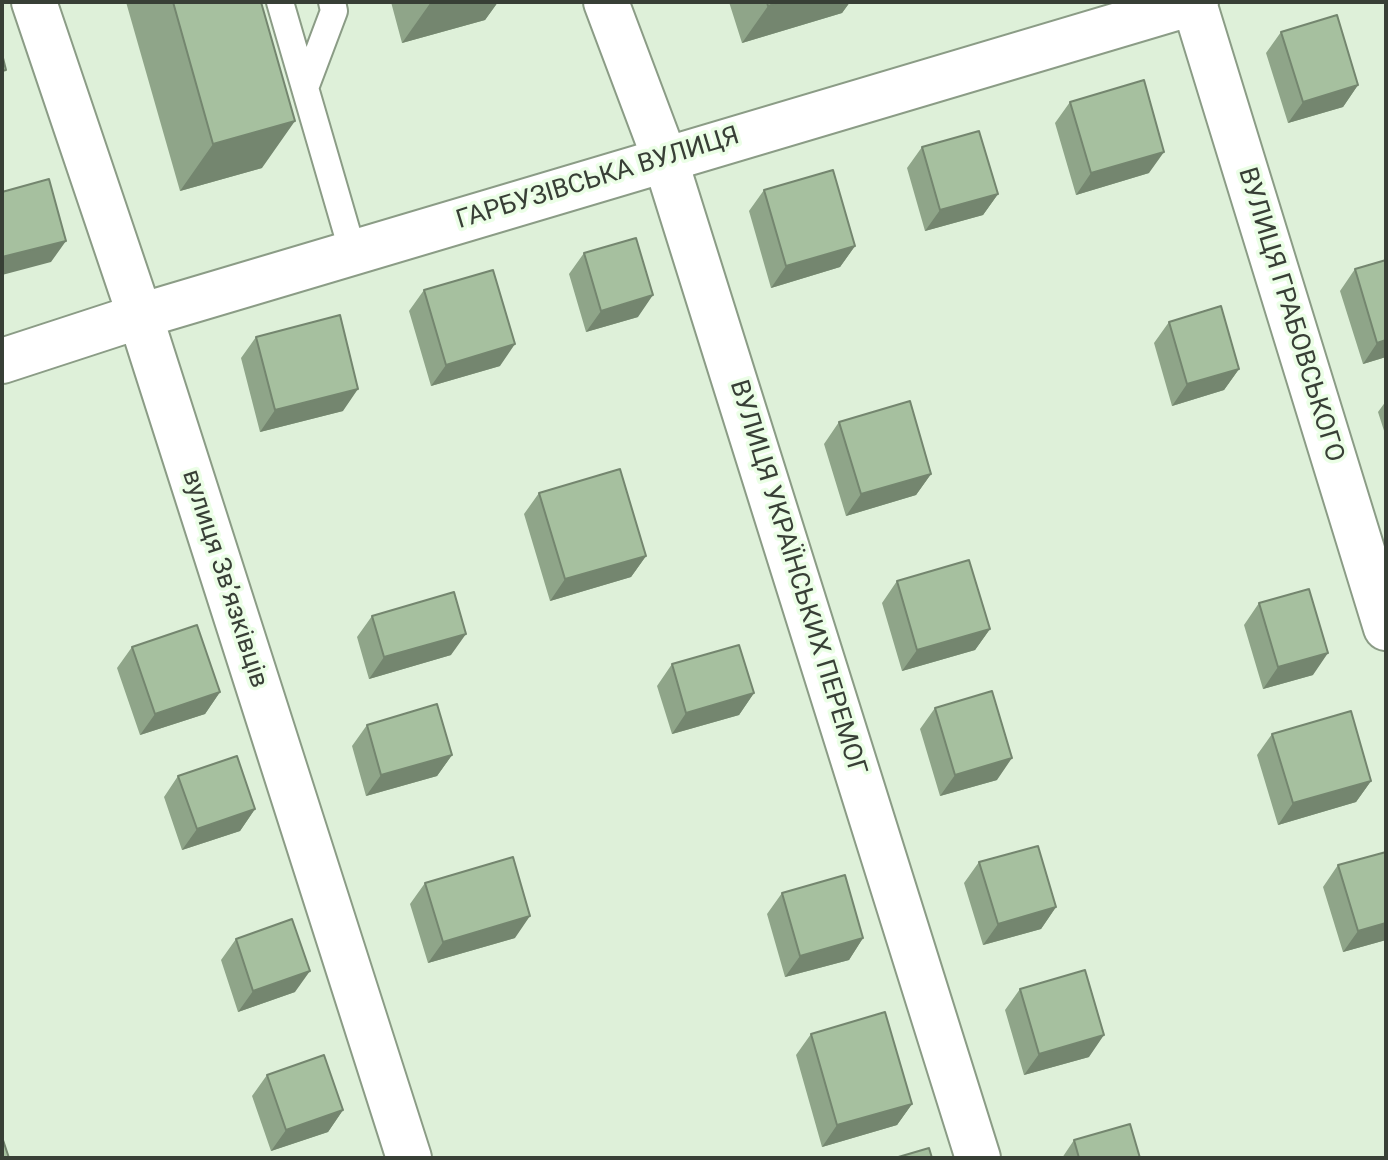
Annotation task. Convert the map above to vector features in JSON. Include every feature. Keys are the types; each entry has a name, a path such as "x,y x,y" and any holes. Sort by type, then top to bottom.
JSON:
{"street":[{"name":"вулиця Звʼязківців","path":"34,2 140,316 409,1158"},
{"name":"ВУЛИЦЯ УКРАЇНСЬКИХ ПЕРЕМОГ","path":"606,2 665,159 978,1158"},
{"name":"ГАРБУЗІВСЬКА ВУЛИЦЯ","path":"2,361 140,316 665,159 1103,15 1195,2"},
{"name":"ВУЛИЦЯ ГРАБОВСЬКОГО","path":"1195,2 1386,628"}],"lane":[{"path":"280,2 353,253"},
{"path":"305,88 334,11 332,2"}],"building":[{"path":"173,2 261,2 295,121 213,144"},
{"path":"1337,15 1358,85 1303,102 1281,32"},
{"path":"1144,80 1164,152 1091,173 1070,102"},
{"path":"979,131 998,194 940,210 922,147"},
{"path":"833,170 855,246 786,266 764,190"},
{"path":"49,179 66,241 2,257 2,192"},
{"path":"636,238 653,295 601,311 584,253"},
{"path":"1386,260 1386,340 1377,343 1355,269"},
{"path":"493,270 515,344 446,365 424,290"},
{"path":"1221,306 1239,369 1187,384 1169,322"},
{"path":"340,315 358,389 275,410 256,337"},
{"path":"910,401 931,474 861,494 839,422"},
{"path":"620,469 646,556 565,579 539,493"},
{"path":"969,560 990,629 917,650 897,581"},
{"path":"1309,589 1328,653 1278,667 1259,603"},
{"path":"454,592 466,634 384,657 372,616"},
{"path":"197,625 220,692 155,714 132,647"},
{"path":"739,645 754,693 686,713 672,664"},
{"path":"992,691 1012,758 955,775 935,708"},
{"path":"437,704 452,755 381,775 367,725"},
{"path":"1351,711 1371,781 1293,803 1272,734"},
{"path":"237,756 255,809 197,829 178,776"},
{"path":"1038,846 1056,907 998,924 979,862"},
{"path":"1386,852 1386,923 1358,931 1338,865"},
{"path":"513,857 530,916 443,942 425,883"},
{"path":"845,875 863,938 800,956 782,893"},
{"path":"292,919 310,971 253,991 236,939"},
{"path":"1085,970 1104,1035 1039,1054 1020,989"},
{"path":"885,1012 912,1104 837,1125 811,1034"},
{"path":"324,1055 343,1110 286,1130 267,1075"},
{"path":"1130,1124 1140,1158 1079,1158 1074,1140"},
{"path":"2,1137 9,1158 2,1158"},
{"path":"929,1148 932,1158 895,1158"}]}
